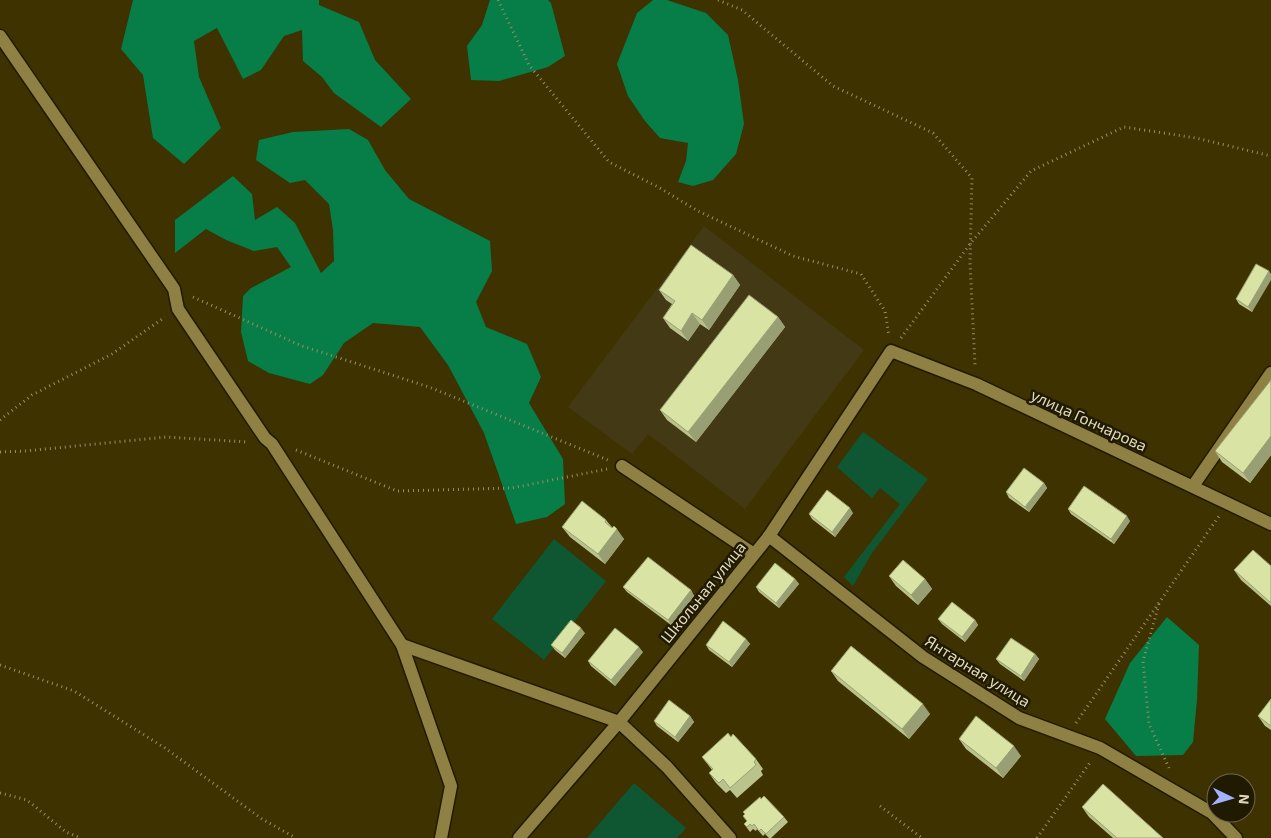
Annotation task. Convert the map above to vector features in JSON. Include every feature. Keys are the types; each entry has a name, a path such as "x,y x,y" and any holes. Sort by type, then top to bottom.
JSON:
{"street":[{"path":"0,36 174,289 178,308 265,438 272,444 402,645 451,786 441,838"},
{"name":"улица Гончарова","path":"891,351 976,384 1271,524"},
{"name":"Школьная улица","path":"519,838 619,722 769,536 891,351"},
{"path":"1192,486 1271,373"},
{"path":"622,466 754,554"},
{"name":"Янтарная улица","path":"769,536 923,657 1019,718 1100,748 1180,794 1212,813 1236,838"},
{"path":"402,645 619,722 668,767 730,838"}],"path":[{"path":"498,0 530,66 610,162 658,187 698,211 793,256 861,274 885,311 891,351"},
{"path":"718,0 742,10 833,86 933,133 972,178 970,244 976,384"},
{"path":"891,351 970,244 1031,171 1124,127 1196,138 1271,156"},
{"path":"174,289 302,346 429,386 622,466"},
{"path":"0,420 32,395 112,354 178,308"},
{"path":"0,452 166,437 272,444"},
{"path":"291,448 397,491 512,488 622,466"},
{"path":"1067,736 1228,503"},
{"path":"1160,601 1143,661 1149,724 1180,794"},
{"path":"0,665 74,691 165,748 262,819 296,838"},
{"path":"1037,838 1100,748"},
{"path":"0,793 28,800 66,832 81,838"},
{"path":"880,806 922,838"}],"shaded area":[{"path":"704,226 864,350 745,509 648,434 632,454 568,407"}],"green space":[{"path":"133,0 319,0 319,5 359,22 375,60 411,99 381,127 334,93 322,77 303,61 302,30 284,36 261,70 243,79 217,28 194,41 199,77 221,128 184,164 153,138 143,75 121,49"},
{"path":"490,0 548,0 551,3 565,56 548,67 499,81 471,80 467,46 482,25"},
{"path":"653,0 667,0 706,13 728,35 738,80 744,124 736,154 713,180 693,186 678,182 686,161 688,143 660,138 645,121 628,96 617,64 637,13"},
{"path":"349,129 368,140 385,170 409,199 490,241 492,271 476,302 486,327 527,344 541,377 529,403 563,459 565,504 547,517 516,524 484,433 448,365 420,327 373,323 344,343 323,375 310,384 269,373 248,361 241,332 243,296 251,288 291,267 277,247 254,251 226,240 206,229 175,253 175,220 233,176 252,194 255,220 277,207 295,223 321,273 334,261 333,230 329,204 305,180 290,183 256,160 259,140 293,132"},
{"path":"863,432 928,479 872,553 853,586 844,577 900,504 880,488 872,498 837,467"},
{"path":"554,539 606,581 544,660 492,619"},
{"path":"1167,617 1199,645 1193,742 1183,755 1136,756 1105,719 1130,663"},
{"path":"634,783 686,828 677,838 587,838"}],"building":[{"path":"691,245 733,275 702,320 692,313 681,331 663,318 675,301 659,290"},
{"path":"1256,264 1269,271 1248,307 1236,299"},
{"path":"749,295 778,317 688,432 660,410"},
{"path":"1271,380 1271,436 1243,473 1215,451"},
{"path":"1024,468 1044,483 1025,507 1006,492"},
{"path":"1084,486 1127,516 1111,539 1068,509"},
{"path":"827,490 850,508 832,532 809,514"},
{"path":"582,501 606,520 605,522 612,528 614,526 617,529 598,554 562,527"},
{"path":"1253,550 1271,566 1271,603 1234,570"},
{"path":"648,557 691,590 668,620 623,587"},
{"path":"903,560 925,579 911,595 889,576"},
{"path":"775,563 795,579 776,603 756,587"},
{"path":"952,602 975,620 962,637 938,619"},
{"path":"571,620 581,628 562,653 551,645"},
{"path":"723,621 746,639 729,662 706,645"},
{"path":"615,628 639,647 611,680 588,661"},
{"path":"1011,638 1035,654 1021,676 996,659"},
{"path":"851,646 923,704 902,729 831,671"},
{"path":"1271,699 1271,726 1258,716"},
{"path":"669,700 690,716 675,737 654,721"},
{"path":"976,716 1014,746 996,768 959,739"},
{"path":"728,733 731,737 733,734 756,759 754,762 756,765 730,788 723,779 719,783 709,773 713,769 702,757"},
{"path":"1103,784 1163,838 1117,838 1082,807"},
{"path":"764,796 784,817 766,834 761,829 759,831 754,824 752,826 750,824 747,827 744,824 747,821 743,816 745,814 743,812 760,797 761,799"}]}
